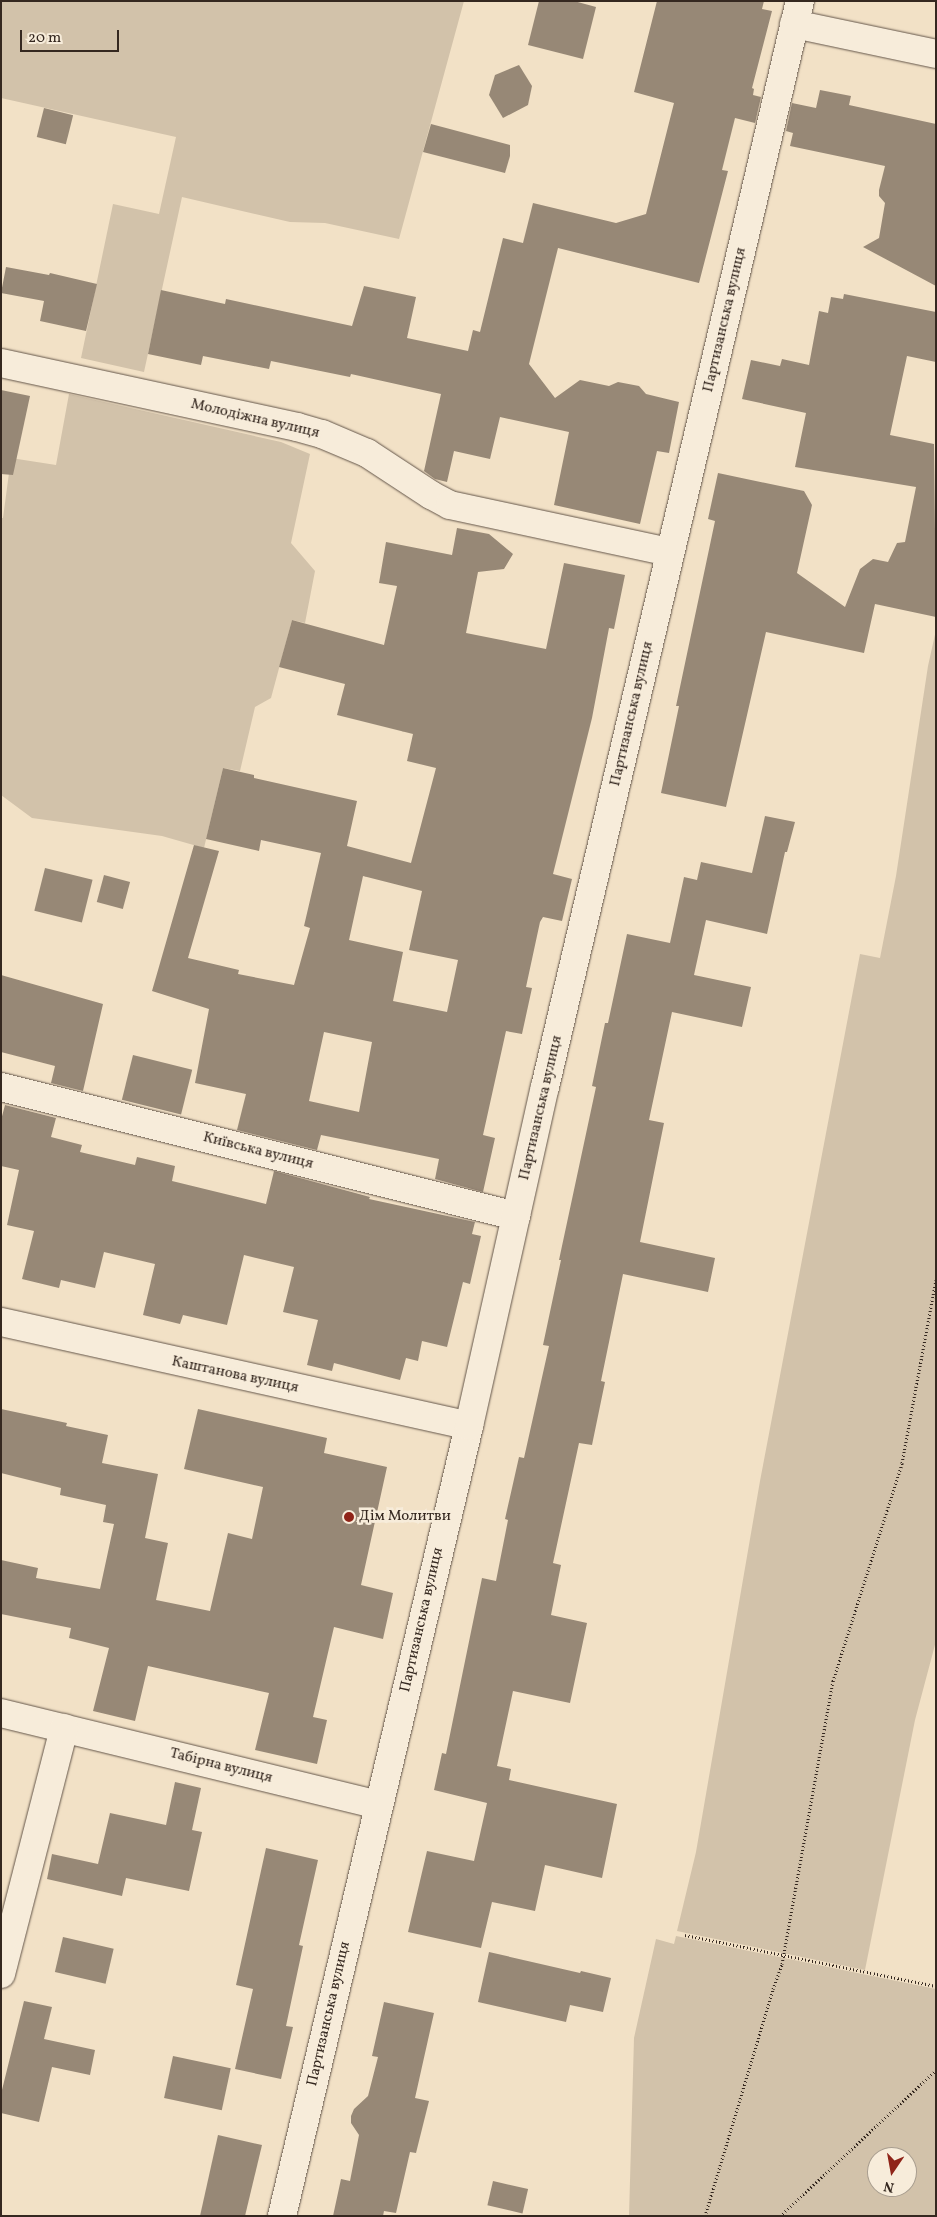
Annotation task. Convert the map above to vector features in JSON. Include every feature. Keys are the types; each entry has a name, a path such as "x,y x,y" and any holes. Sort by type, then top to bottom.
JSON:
{"street":[{"path":"797,13 936,54"},
{"name":"Партизанська вулиця","path":"282,2216 797,13"},
{"name":"Молодіжна вулиця","path":"1,362 322,434 366,453 450,505 670,552"},
{"name":"Київська вулиця","path":"1,1087 516,1216"},
{"name":"Каштанова вулиця","path":"1,1322 468,1426"},
{"name":"Табірна вулиця","path":"1,1713 378,1805"},
{"path":"1,1974 64,1728"}],"path":[{"path":"705,2216 784,1955 833,1681 902,1463 936,1280"},
{"path":"685,1935 936,1986"},
{"path":"780,2216 936,2070"}],"shaded area":[{"path":"1,1 464,1 399,239 325,223 290,222 182,197 144,372 81,358 113,204 159,214 176,137 1,98"},
{"path":"69,394 281,442 310,454 291,543 315,571 305,623 292,620 271,698 255,707 240,771 223,768 204,848 162,836 32,818 1,795 1,518 3,518 11,458 56,465"},
{"path":"936,630 936,1641 915,1720 865,1970 677,1931 696,1852 760,1481 860,954 880,958 896,876 928,666"},
{"path":"676,1936 936,1989 936,2216 629,2216 634,2038 656,1939 674,1944"}],"building":[{"path":"539,1 574,1 596,7 583,59 528,45"},
{"path":"657,1 764,1 762,9 772,11 752,88 754,89 753,95 761,97 755,123 735,118 722,170 728,171 699,283 558,248 529,364 555,398 580,380 609,386 618,382 639,386 646,394 679,402 669,453 657,451 640,524 554,505 569,432 500,417 490,459 454,451 447,482 435,479 424,471 441,394 351,374 350,377 271,361 269,369 203,356 201,365 148,354 161,290 225,304 226,299 352,326 364,286 416,297 407,338 468,351 473,330 480,332 503,238 523,243 533,203 616,223 646,214 674,103 634,92"},
{"path":"519,65 532,86 528,105 503,118 489,95 495,75"},
{"path":"820,90 851,96 849,105 936,124 936,286 863,247 879,238 885,203 879,196 879,190 885,166 790,146 793,133 786,131 792,103 816,108"},
{"path":"44,108 73,115 66,144 37,137"},
{"path":"431,124 510,145 510,156 505,173 423,152"},
{"path":"6,267 49,275 50,273 97,284 86,331 40,321 44,301 1,293"},
{"path":"844,294 936,312 936,362 907,356 890,435 934,444 936,617 875,604 864,653 766,632 726,807 661,793 679,706 676,706 715,521 708,519 718,473 804,491 812,505 797,573 845,607 860,569 873,559 888,562 897,543 905,542 916,487 795,467 806,413 742,399 751,360 780,366 782,359 809,365 819,311 828,313 831,297 843,299"},
{"path":"1,390 30,396 13,475 1,474"},
{"path":"457,528 489,534 513,554 504,569 478,572 466,633 546,649 564,563 625,575 614,629 609,628 592,718 553,874 572,879 562,921 543,917 540,922 526,987 532,988 522,1034 506,1031 483,1135 495,1138 483,1192 435,1179 439,1159 321,1135 317,1150 237,1130 246,1094 195,1083 209,1009 152,991 194,845 219,851 188,958 239,970 238,974 294,985 310,928 304,926 321,853 261,840 259,851 206,839 223,768 254,775 254,778 357,801 347,846 411,863 436,768 407,761 413,734 337,715 345,684 279,667 292,620 384,645 397,586 379,583 386,542 452,555","holes":["363,876 422,891 409,950 458,960 447,1012 393,1001 403,952 349,940","324,1032 372,1042 359,1112 309,1101"]},
{"path":"765,816 795,822 787,852 785,852 767,934 706,920 694,975 751,987 742,1027 672,1012 649,1120 664,1123 640,1242 715,1258 708,1292 623,1274 601,1381 605,1382 592,1445 579,1443 553,1563 561,1565 551,1615 587,1623 570,1703 513,1691 497,1766 511,1769 509,1780 617,1804 602,1878 545,1865 535,1911 492,1902 481,1948 408,1932 427,1851 474,1861 487,1803 434,1790 442,1753 446,1754 482,1578 496,1581 508,1520 505,1519 519,1457 524,1458 549,1346 543,1345 596,1087 592,1086 627,934 670,943 684,877 697,880 701,862 752,873"},
{"path":"45,868 93,880 82,923 34,911"},
{"path":"104,875 130,882 123,909 97,902"},
{"path":"1,975 103,1004 83,1091 51,1083 55,1066 1,1052"},
{"path":"133,1055 192,1070 181,1114 122,1100"},
{"path":"5,1105 56,1118 51,1137 82,1145 80,1152 135,1165 137,1157 175,1166 172,1181 266,1204 274,1171 370,1197 369,1199 475,1222 472,1234 481,1236 470,1284 463,1282 447,1347 422,1341 418,1361 406,1358 400,1380 334,1363 332,1371 307,1365 318,1320 283,1312 294,1267 244,1255 227,1325 183,1315 180,1324 143,1315 155,1264 104,1252 95,1288 61,1280 59,1288 22,1279 34,1231 7,1225 19,1170 1,1166 1,1120"},
{"path":"1,1409 67,1423 66,1426 108,1435 102,1463 158,1474 145,1538 168,1543 156,1600 210,1611 228,1533 252,1539 263,1487 184,1469 198,1409 327,1438 324,1453 387,1467 361,1585 393,1593 383,1639 334,1627 313,1717 327,1720 317,1764 255,1750 269,1693 148,1666 135,1721 93,1711 109,1648 69,1638 71,1628 1,1614 1,1560 38,1568 36,1578 100,1589 114,1524 103,1522 106,1505 60,1495 61,1488 1,1473"},
{"path":"175,1782 201,1788 192,1830 202,1832 189,1891 126,1878 122,1896 47,1879 52,1854 98,1864 110,1813 166,1825"},
{"path":"266,1848 318,1860 299,1945 303,1946 286,2026 293,2027 281,2079 235,2069 253,1989 236,1985"},
{"path":"63,1937 114,1949 106,1984 55,1972"},
{"path":"489,1952 580,1973 581,1971 611,1978 603,2012 570,2005 566,2022 478,2002"},
{"path":"24,2001 52,2007 44,2039 95,2050 90,2075 52,2067 39,2122 1,2113 1,2094"},
{"path":"384,2002 434,2013 415,2098 429,2101 416,2153 410,2152 396,2213 384,2211 383,2216 333,2216 341,2179 350,2181 359,2135 351,2123 351,2116 354,2109 368,2096 378,2057 372,2056"},
{"path":"173,2056 231,2068 222,2110 164,2098"},
{"path":"218,2135 262,2145 245,2216 200,2216"},
{"path":"493,2181 528,2189 522,2213 487,2205"}],"place":[{"name":"Дім Молитви","path":"349,1517"}]}
